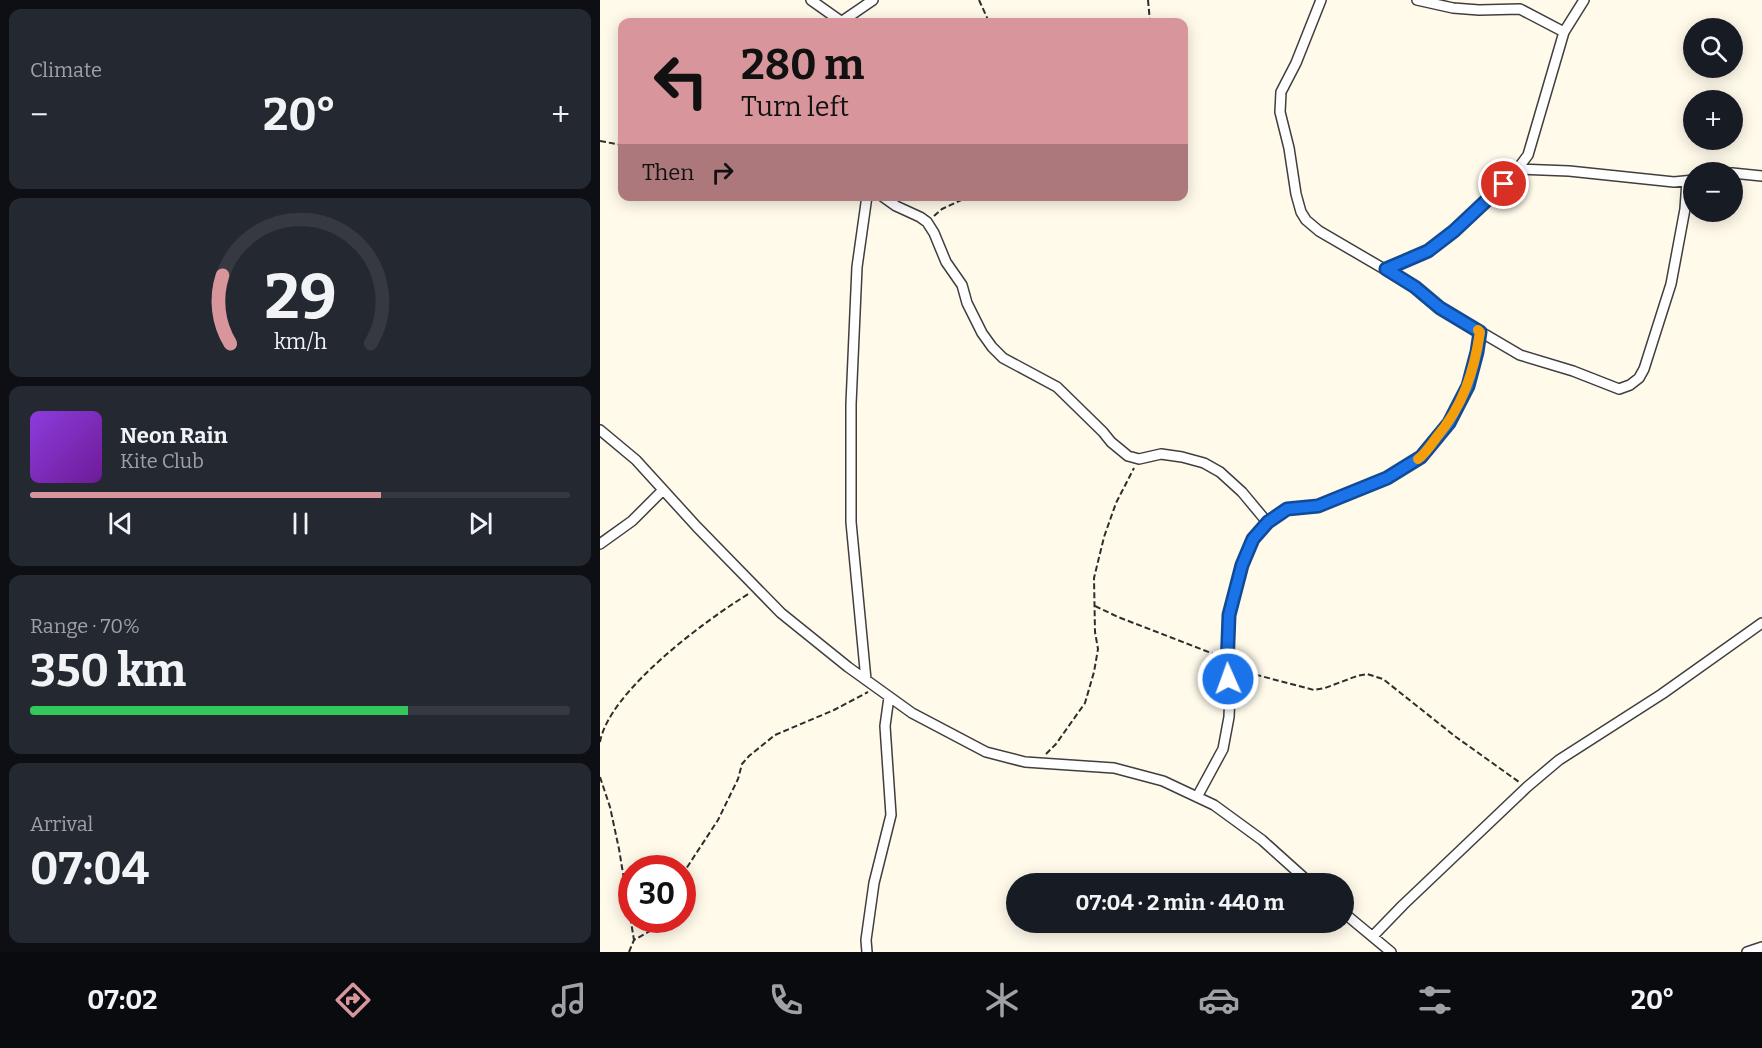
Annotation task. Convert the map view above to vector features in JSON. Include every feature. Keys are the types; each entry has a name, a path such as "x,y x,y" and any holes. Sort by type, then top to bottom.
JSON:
{"street":[{"path":"811,0 836,18"},
{"path":"847,18 873,0"},
{"path":"1322,0 1296,63 1281,92 1280,112 1290,148 1296,194 1301,212 1306,220 1319,231 1415,287 1440,308 1520,355 1573,371 1619,389 1630,385 1639,378 1644,369 1671,284 1683,219"},
{"path":"1417,0 1454,8 1520,9 1564,32"},
{"path":"1386,269 1428,251 1496,194 1517,169 1528,154 1564,32 1584,0"},
{"path":"1517,169 1683,181"},
{"path":"1743,174 1762,176"},
{"path":"866,201 857,267 851,459 851,522 866,680"},
{"path":"889,201 927,222 946,262 962,285 967,303 982,333 1003,358 1057,387 1119,450 1128,456 1139,459 1161,454 1204,463 1220,472 1242,492 1268,522"},
{"path":"1197,797 1223,749 1229,717 1230,692 1227,663 1229,615 1242,565 1253,539 1268,522 1287,509 1318,506 1387,478 1421,457 1449,423 1468,386 1480,332"},
{"path":"600,430 636,460 781,613 912,713 986,752 1025,762 1114,768 1162,781 1214,805 1262,840 1299,873"},
{"path":"600,544 632,521 663,490"},
{"path":"1372,936 1558,760 1662,694 1762,623"},
{"path":"867,952 866,940 874,883 891,814 885,726 889,697"},
{"path":"1354,921 1391,952"},
{"path":"1747,952 1762,947"}],"path":[{"path":"979,0 987,18"},
{"path":"1148,0 1150,18"},
{"path":"600,141 618,144"},
{"path":"927,222 942,209 959,201"},
{"path":"1038,763 1056,744 1084,703 1094,672 1098,649 1095,632 1094,578 1104,537 1116,503 1139,459"},
{"path":"600,742 607,721 640,678 724,608 757,588"},
{"path":"1095,606 1227,663 1314,690 1367,674 1383,679 1456,737 1527,787"},
{"path":"695,855 718,820 738,779 742,765 749,756 775,735 834,710 876,687"},
{"path":"600,777 610,807 619,849 634,940 629,952"},
{"path":"634,940 646,933"}],"slow traffic":[{"path":"1418,459 1449,423 1468,386 1477,352 1480,332 1478,330"}],"route":[{"path":"1228,679 1229,615 1242,565 1253,539 1268,522 1287,509 1318,506 1387,478 1421,457 1449,423 1468,386 1480,332 1440,308 1415,287 1386,269 1428,251 1496,194 1504,184"}]}
